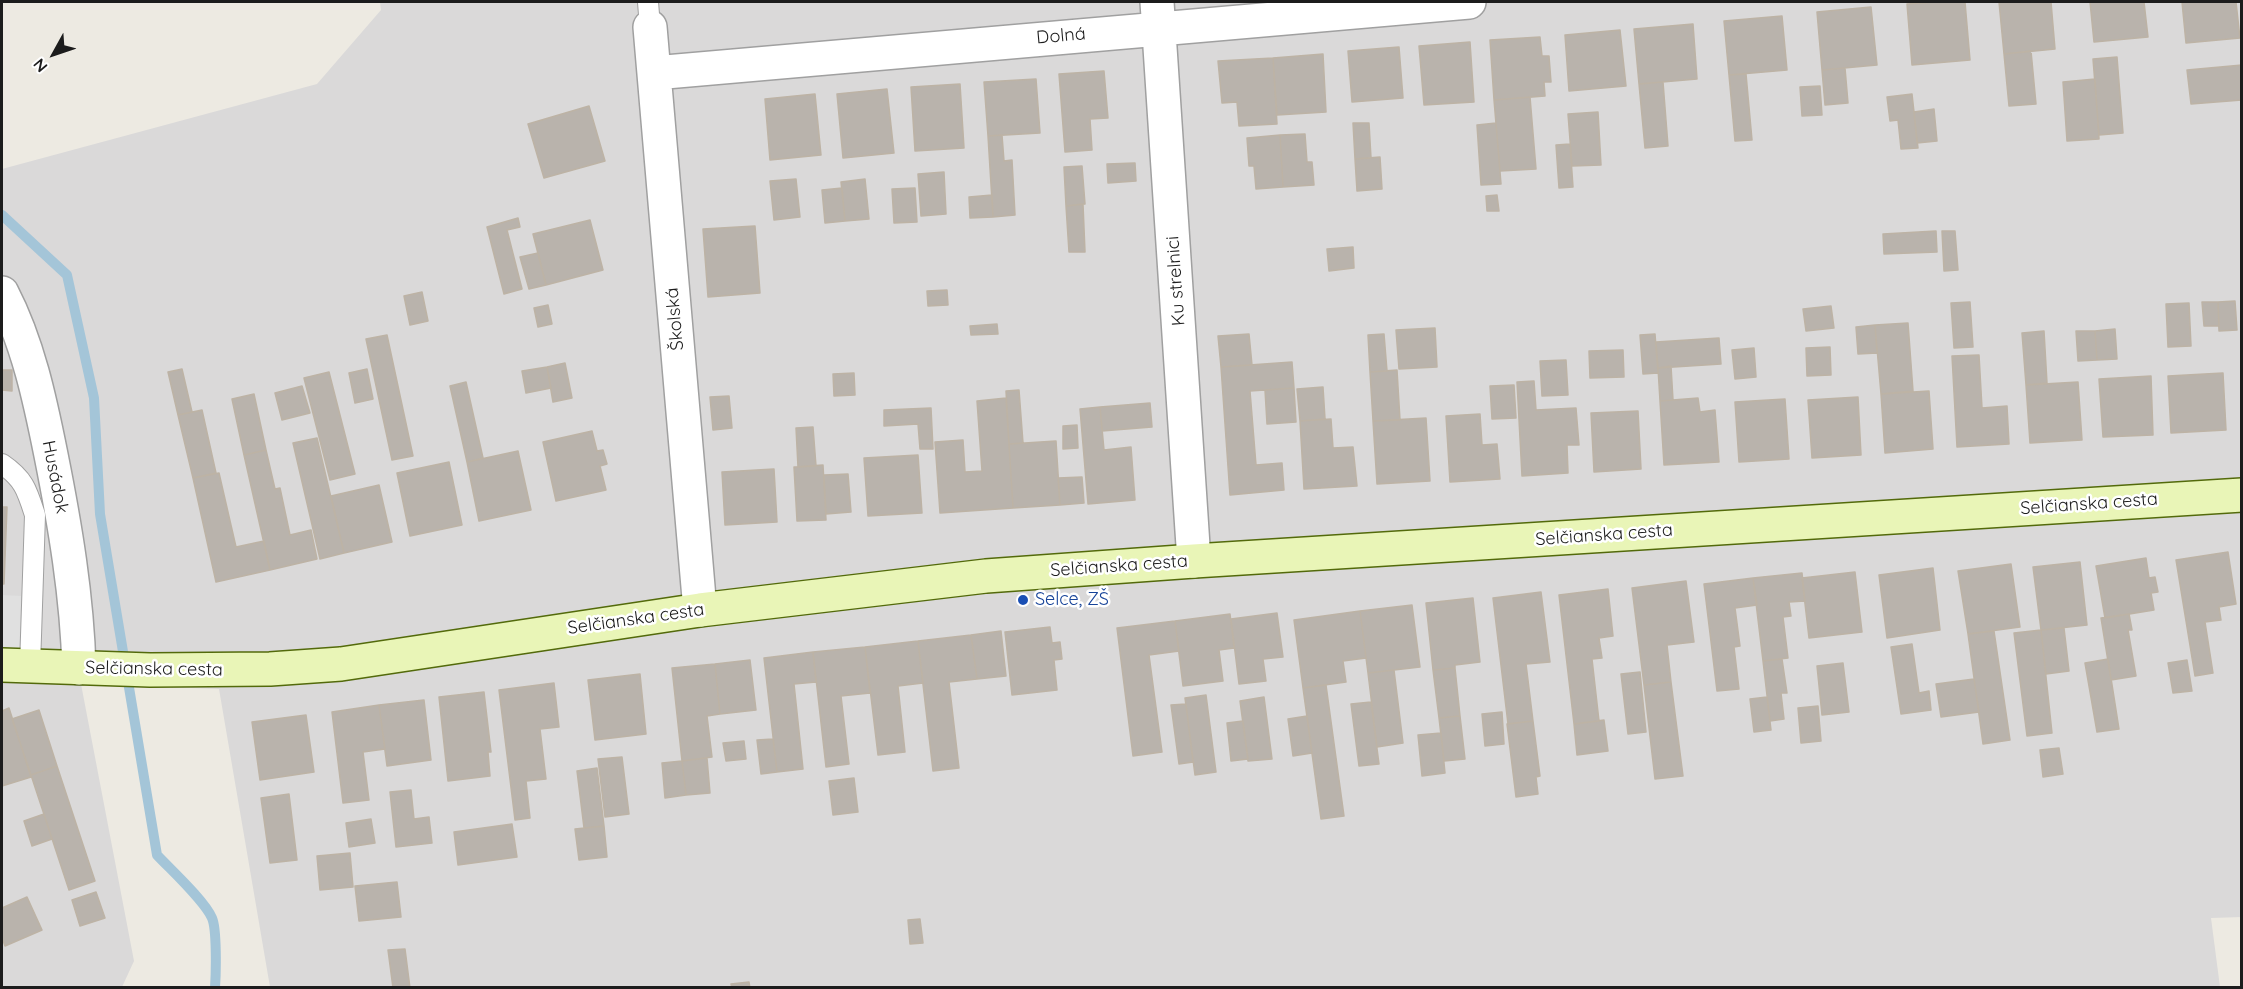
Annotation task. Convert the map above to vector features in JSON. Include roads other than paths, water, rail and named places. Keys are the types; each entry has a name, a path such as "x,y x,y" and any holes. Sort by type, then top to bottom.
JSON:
{"street":[{"name":"Dolná","path":"654,73 1158,15 1469,2"},
{"name":"Školská","path":"649,14 700,610"},
{"name":"Ku strelnici","path":"1158,15 1194,561"},
{"name":"Husádok","path":"2,293 26,354 44,418 71,571 79,668"},
{"name":"Selčianska cesta","path":"16,665 150,670 270,669 340,664 700,610 986,576 2241,495"}],"lane":[{"path":"2,464 17,475 28,493 35,515 16,665"}],"waterway":[{"path":"2,215 67,275 94,398 100,514 157,855 195,894 212,918 216,963 215,988"}],"place":[{"name":"Selce, ZŠ","path":"1023,600"}]}
